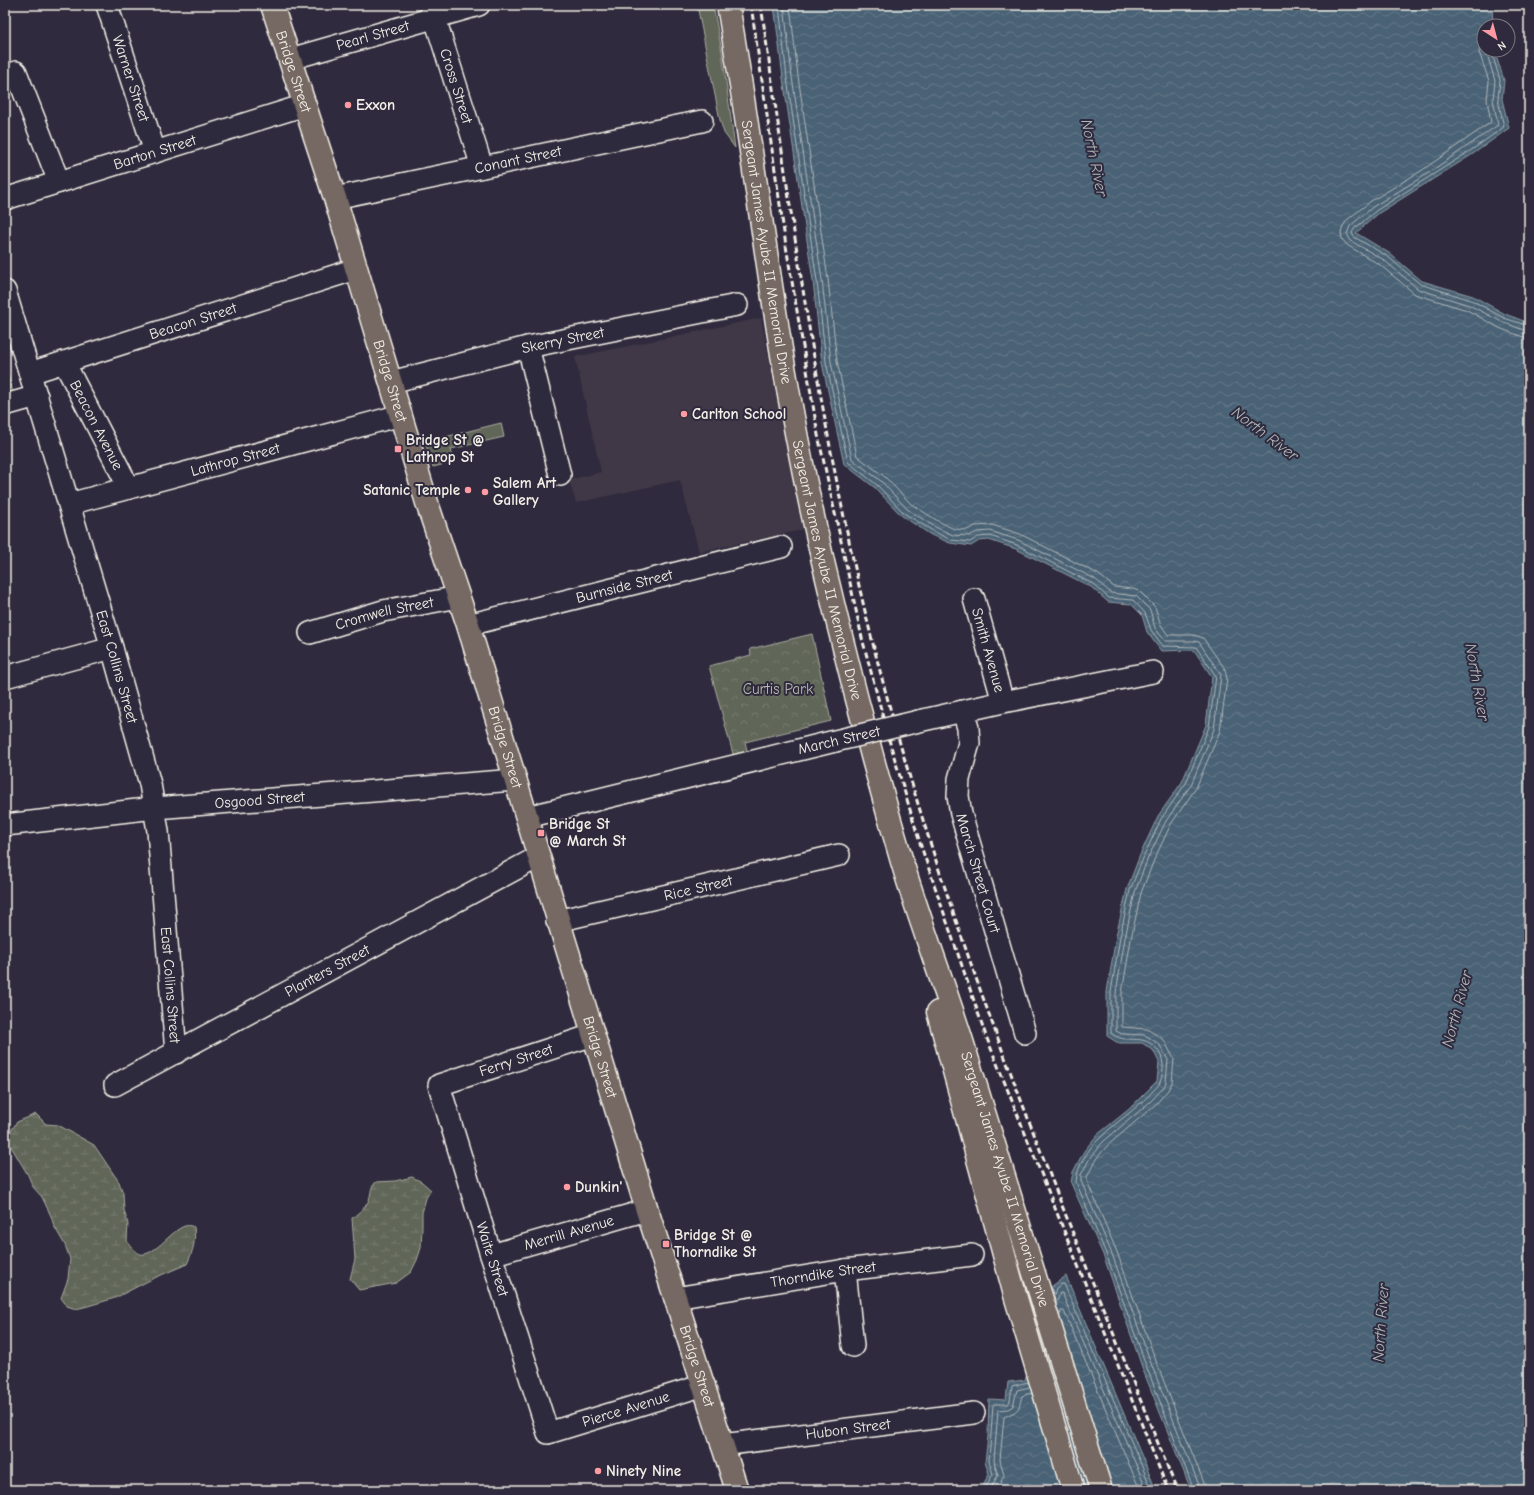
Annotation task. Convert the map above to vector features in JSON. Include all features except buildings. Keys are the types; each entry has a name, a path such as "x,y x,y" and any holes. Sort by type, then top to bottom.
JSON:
{"main road":[{"name":"Bridge Street","path":"272,5 335,198 428,506 468,625 516,780 557,921 647,1210 737,1490"},
{"name":"Sergeant James Ayube II Memorial Drive","path":"728,5 745,104 782,351 810,502 851,676 904,869 936,1004 1015,1295 1073,1490"},
{"name":"Sergeant James Ayube II Memorial Drive","path":"904,869 950,1004 1040,1289 1101,1490"}],"street":[{"name":"Warner Street","path":"107,5 155,152"},
{"name":"Pearl Street","path":"290,59 433,11 479,5"},
{"name":"Cross Street","path":"433,11 482,167"},
{"path":"16,72 59,182"},
{"name":"Barton Street","path":"5,199 305,105"},
{"name":"Conant Street","path":"335,198 702,121"},
{"name":"Beacon Street","path":"30,373 356,269"},
{"name":"East Collins Street","path":"5,291 70,504 144,758 155,808 159,839 176,1053"},
{"name":"Skerry Street","path":"391,382 528,347 737,305"},
{"path":"528,347 560,475"},
{"name":"Beacon Avenue","path":"64,362 129,488"},
{"path":"5,405 37,396"},
{"name":"Lathrop Street","path":"70,504 401,415"},
{"name":"Burnside Street","path":"468,625 781,547"},
{"name":"Cromwell Street","path":"310,633 383,611 459,598"},
{"name":"Smith Avenue","path":"974,599 1003,702"},
{"path":"5,677 112,648"},
{"name":"March Street","path":"527,818 919,721 1003,702 1153,672"},
{"name":"March Street Court","path":"963,711 968,728 969,743 959,780 958,796 960,808 1025,1033"},
{"name":"Osgood Street","path":"5,825 155,808 516,780"},
{"name":"Rice Street","path":"557,921 839,855"},
{"name":"Planters Street","path":"115,1085 538,857"},
{"name":"Ferry Street","path":"439,1085 593,1035"},
{"name":"Waite Street","path":"439,1085 548,1433"},
{"name":"Merrill Avenue","path":"491,1255 647,1210"},
{"name":"Thorndike Street","path":"675,1298 845,1270 972,1255"},
{"path":"845,1270 853,1346"},
{"name":"Pierce Avenue","path":"548,1433 704,1385"},
{"name":"Hubon Street","path":"722,1445 974,1413"}],"shaded area":[{"name":"Carlton School","path":"761,318 802,530 699,552 680,480 576,503 569,480 601,472 575,357"}],"green space":[{"path":"697,5 713,5 722,52 735,148 724,133 720,120"},
{"path":"5,367 13,392 5,395"},
{"path":"501,423 504,437 451,449 454,462 433,467 425,442"},
{"name":"Curtis Park","path":"812,634 831,721 745,742 750,762 736,765 709,666 751,655 750,649"},
{"path":"36,1114 46,1124 58,1125 94,1145 119,1182 123,1193 124,1210 128,1224 127,1241 138,1253 149,1253 180,1228 185,1226 194,1227 194,1246 187,1264 152,1279 115,1298 76,1309 67,1306 61,1298 68,1279 70,1259 65,1245 54,1226 42,1197 33,1187 28,1175 6,1138 17,1122"},
{"path":"412,1177 422,1182 431,1190 426,1198 422,1213 421,1248 417,1260 411,1272 396,1283 359,1290 350,1279 355,1259 352,1218 366,1205 372,1187 376,1182 395,1181"}],"water":[{"name":"North River","path":"774,5 1492,5 1493,18 1476,18 1476,58 1497,58 1504,80 1502,99 1509,128 1473,154 1379,213 1356,233 1389,253 1422,281 1473,296 1505,314 1529,323 1529,1490 1191,1490 1143,1370 1104,1257 1071,1183 1073,1172 1084,1151 1097,1135 1128,1110 1157,1081 1159,1062 1153,1050 1142,1043 1118,1043 1107,1036 1107,992 1116,936 1127,889 1140,855 1158,816 1182,782 1206,725 1212,677 1194,650 1161,651 1147,632 1142,615 1131,604 1108,602 1091,587 1016,549 989,540 979,541 971,546 950,543 931,535 902,516 874,487 844,464 822,363 813,281 783,78"},
{"path":"1066,1276 1156,1490 980,1490 989,1474 985,1462 988,1436 989,1399 1006,1400 1008,1382 1025,1380 1052,1286"}],"railway":[{"path":"751,5 786,246 818,435 862,638 890,743 920,843 986,1036 1168,1490"},
{"path":"761,5 812,347 827,433 844,518 884,686 913,789 981,992 1018,1092 1096,1292 1177,1490"}],"place":[{"name":"Exxon","path":"348,105"},
{"name":"Carlton School","path":"684,414"},
{"name":"Bridge St @ Lathrop St","path":"398,449"},
{"name":"Satanic Temple","path":"468,490"},
{"name":"Salem Art Gallery","path":"485,492"},
{"name":"Bridge St @ March St","path":"541,833"},
{"name":"Dunkin'","path":"567,1187"},
{"name":"Bridge St @ Thorndike St","path":"666,1244"},
{"name":"Ninety Nine","path":"598,1471"}]}
